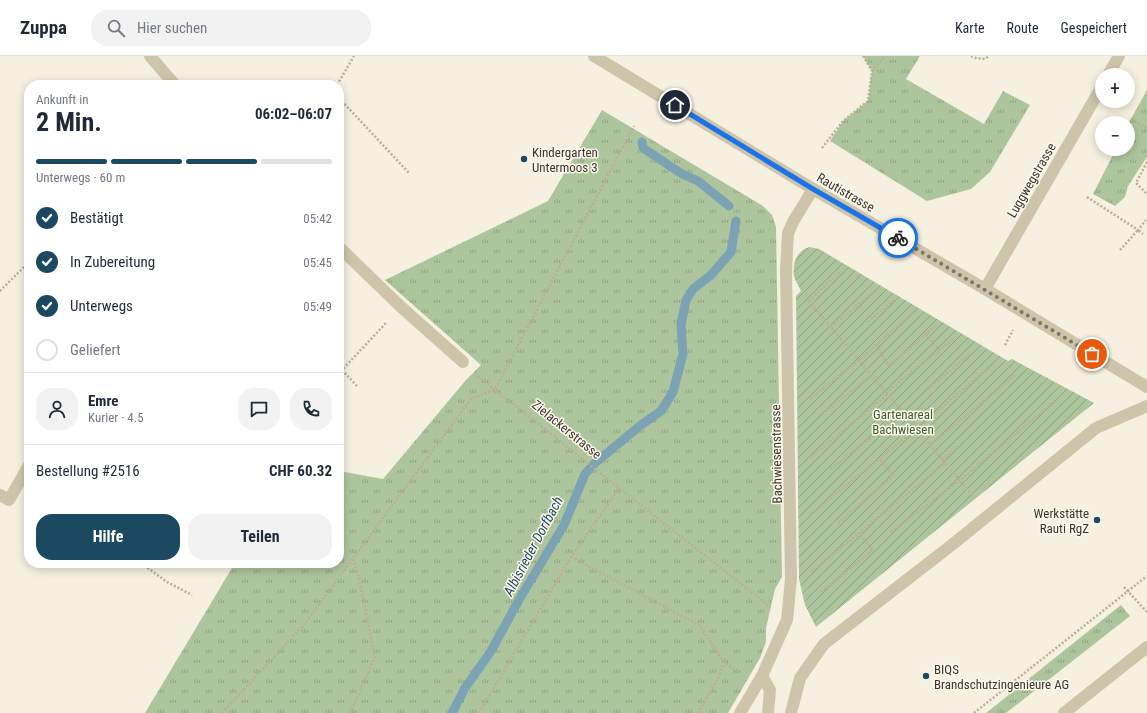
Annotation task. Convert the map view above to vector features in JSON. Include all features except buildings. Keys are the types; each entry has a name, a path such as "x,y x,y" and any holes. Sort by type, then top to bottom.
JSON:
{"street":[{"path":"150,56 172,80"},
{"name":"Rautistrasse","path":"594,56 813,189 985,289 1147,387"},
{"path":"1112,68 1119,56"},
{"name":"Luggwegstrasse","path":"985,289 1095,98"},
{"name":"Bachwiesenstrasse","path":"740,713 762,676 788,620 791,579 786,270 788,233 813,189"},
{"path":"344,253 400,306 463,362"},
{"path":"791,713 800,678 824,644 953,544 1096,428 1147,406"},
{"path":"0,495 10,500 24,474"},
{"path":"1064,713 1147,647"},
{"path":"762,676 770,690 768,713"}],"path":[{"path":"340,80 354,56"},
{"path":"863,56 872,71"},
{"path":"822,148 843,121 868,101 872,71 885,56"},
{"path":"971,56 985,59 989,56"},
{"path":"344,103 409,174"},
{"path":"1135,121 1147,128"},
{"path":"222,713 303,626 472,399 495,390 634,126"},
{"path":"1147,162 1136,183 1147,194"},
{"path":"1087,197 1143,234"},
{"path":"1120,250 1147,220"},
{"path":"0,291 24,267"},
{"path":"809,301 840,272"},
{"path":"831,328 874,292"},
{"path":"804,297 809,301 974,497"},
{"path":"868,322 894,300"},
{"path":"810,400 913,313"},
{"path":"876,345 889,366 935,326"},
{"path":"344,368 377,332"},
{"path":"926,334 939,350"},
{"path":"806,461 955,338"},
{"path":"928,389 971,353"},
{"name":"Zielackerstrasse","path":"463,362 495,390 788,620"},
{"path":"806,519 994,363"},
{"path":"344,372 357,386"},
{"path":"930,445 1015,375"},
{"path":"822,414 871,376"},
{"path":"892,532 960,480 1059,398"},
{"path":"832,469 902,412"},
{"path":"942,460 962,444"},
{"path":"838,523 894,475 879,459"},
{"path":"810,573 945,463"},
{"path":"479,713 571,557 619,488"},
{"path":"821,592 873,550 859,533"},
{"path":"571,557 699,625 724,662 719,676 698,713"},
{"path":"350,713 375,657 358,574 352,559"},
{"path":"148,568 167,582 192,595"},
{"path":"974,713 1147,576"},
{"path":"1124,587 1147,612"}],"green space":[{"path":"863,56 920,56 906,79 984,124 1003,91 1030,105 990,172 971,189 927,201 830,141 843,121 868,101 872,71"},
{"path":"1147,90 1147,157 1128,186 1125,197 1115,206 1093,194 1112,156 1135,156 1135,116 1132,116"},
{"path":"602,110 763,206 772,215 776,227 782,577 775,589 766,628 766,642 760,658 728,713 145,713 232,568 344,568 344,472 383,479 466,380 481,365 385,280 548,201"},
{"name":"Gartenareal Bachwiesen","path":"810,247 819,249 1008,361 1012,359 1094,403 816,627 805,605 799,579 796,296 801,291 795,278 794,271 796,258 802,251"},
{"path":"1121,605 1130,616 1006,713 986,713"}],"waterway":[{"name":"Albisrieder Dorfbach","path":"642,142 643,148 682,174 698,181 729,206"},
{"name":"Albisrieder Dorfbach","path":"452,713 465,688 491,651 520,598 564,525 585,474 595,463 641,425 661,411 673,392 683,354 681,325 686,300 693,289 711,275 731,252 736,221"}],"way so far":[{"path":"898,238 1092,354"}],"place":[{"name":"Kindergarten Untermoos 3","path":"524,159"},
{"name":"Werkstätte Rauti RgZ","path":"1097,520"},
{"name":"BIQS Brandschutzingenieure AG","path":"926,676"}],"route":[{"path":"675,105 813,189 898,238"}]}
